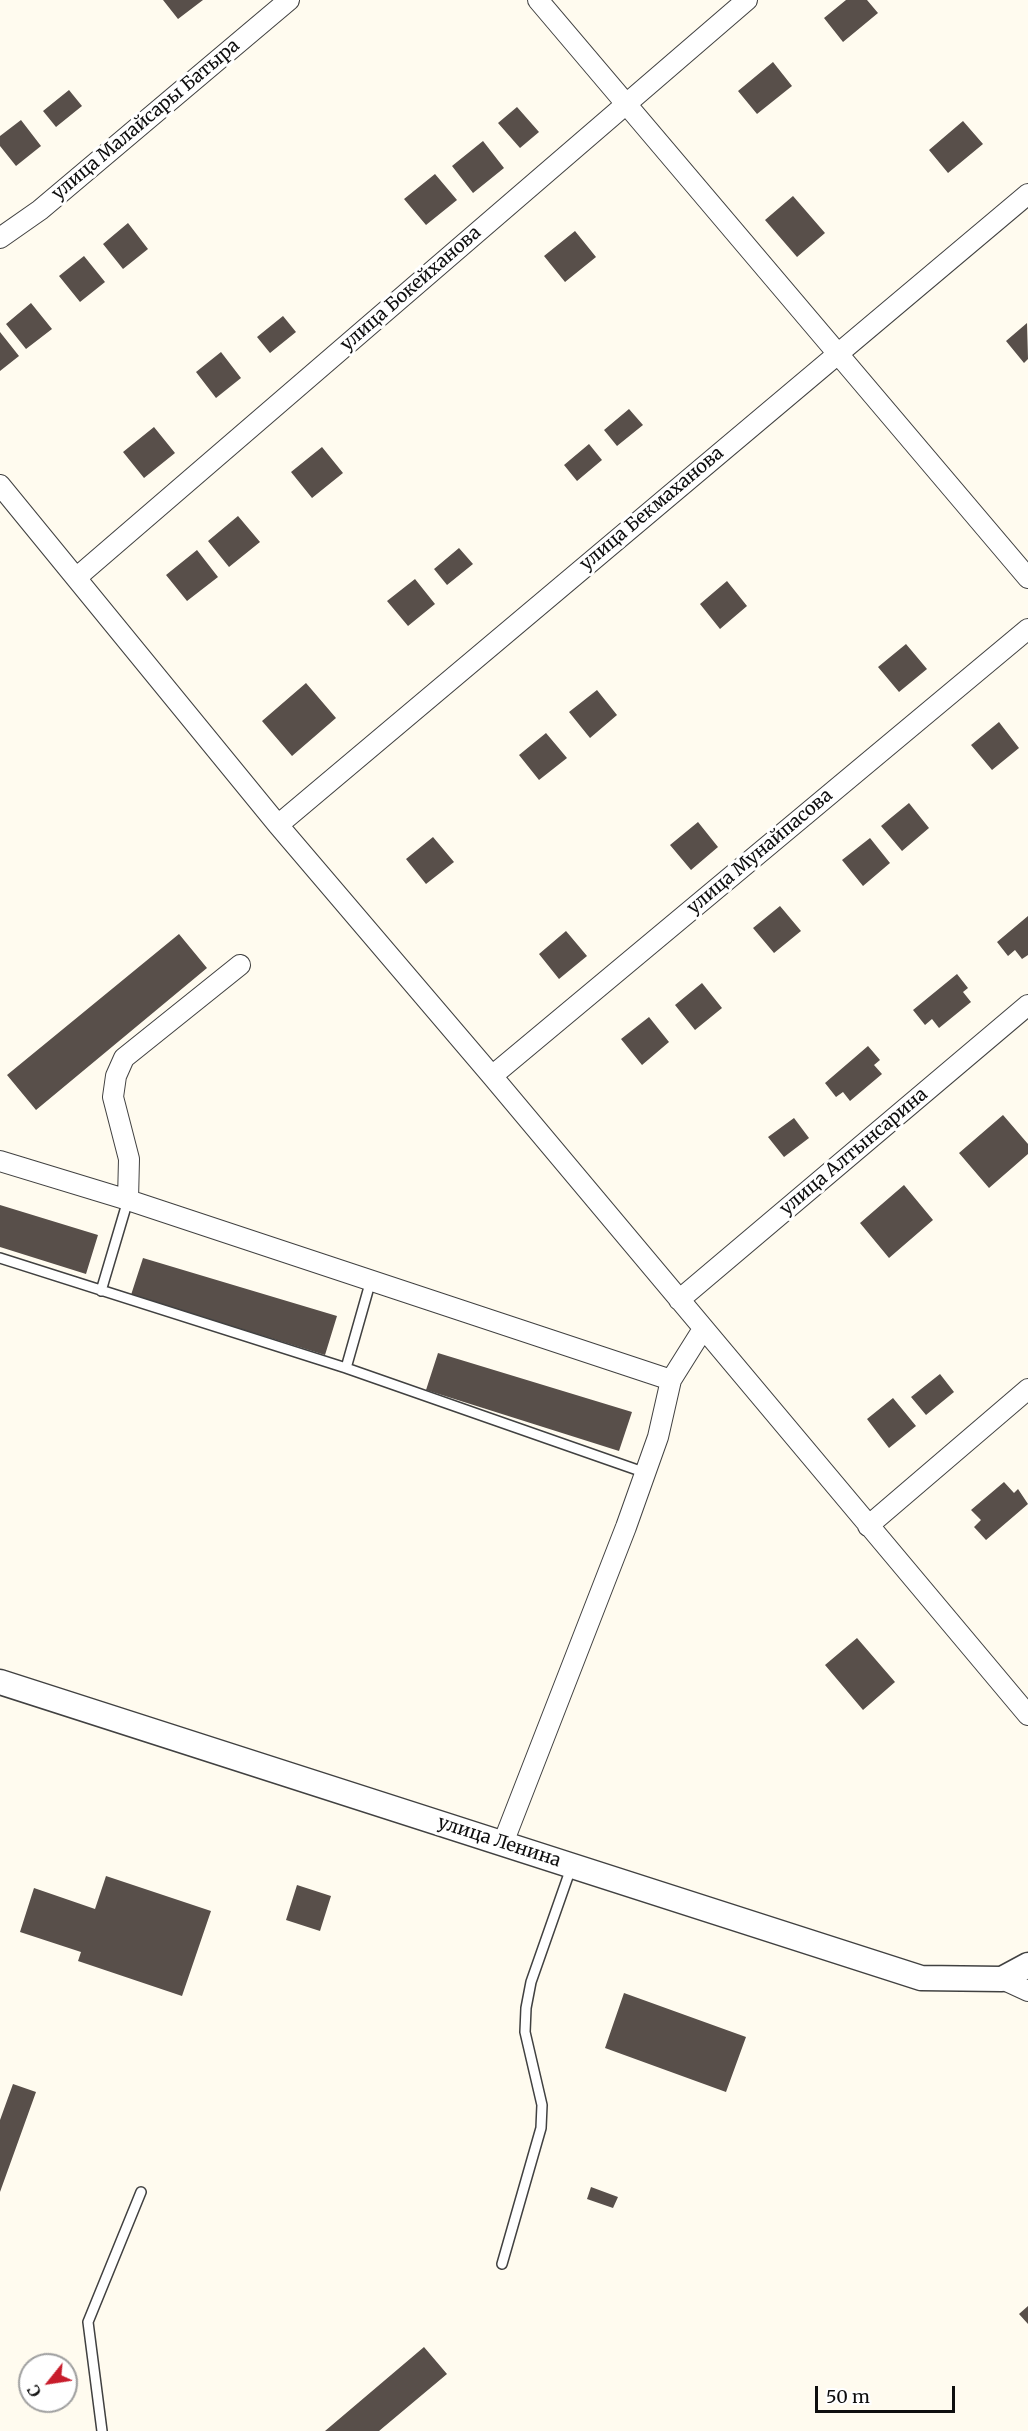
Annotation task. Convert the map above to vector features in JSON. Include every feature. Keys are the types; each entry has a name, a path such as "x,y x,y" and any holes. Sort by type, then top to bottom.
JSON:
{"street":[{"name":"улица Малайсары Батыра","path":"0,238 40,210 289,0"},
{"path":"538,0 1028,578"},
{"name":"улица Бокейханова","path":"76,578 747,0"},
{"name":"улица Бекмаханова","path":"278,825 1028,194"},
{"path":"0,485 278,825 492,1076 1028,1715"},
{"name":"улица Мунайпасова","path":"492,1076 1028,629"},
{"path":"128,1200 129,1159 113,1097 116,1076 124,1058 240,965"},
{"name":"улица Алтынсарина","path":"679,1300 1028,1005"},
{"path":"0,1161 128,1200 671,1380"},
{"path":"503,1843 646,1473 658,1437 671,1380 703,1329"},
{"path":"868,1526 1028,1389"},
{"name":"улица Ленина","path":"0,1682 921,1978 1002,1979"},
{"path":"1002,1979 1028,1965"},
{"path":"1002,1979 1028,1991"}],"lane":[{"path":"101,1291 128,1200"},
{"path":"0,1258 346,1368 646,1473"},
{"path":"346,1368 371,1280"},
{"path":"502,2264 541,2127 542,2105 525,2032 528,1999 531,1982 572,1866"},
{"path":"102,2431 88,2322 141,2192"}],"building":[{"path":"163,0 203,0 178,19"},
{"path":"846,0 867,0 878,13 843,42 824,18"},
{"path":"773,62 792,86 757,114 738,91"},
{"path":"69,90 82,106 56,127 43,111"},
{"path":"517,107 539,132 520,148 498,123"},
{"path":"21,120 41,146 16,166 0,146 0,136"},
{"path":"963,121 983,144 948,173 929,150"},
{"path":"483,141 504,168 473,193 452,166"},
{"path":"435,174 457,200 426,225 404,199"},
{"path":"793,196 825,233 797,257 765,220"},
{"path":"128,223 148,249 123,269 103,244"},
{"path":"575,231 596,257 565,282 544,256"},
{"path":"84,256 105,282 80,302 59,276"},
{"path":"31,303 52,329 26,349 6,324"},
{"path":"283,316 296,332 270,353 257,337"},
{"path":"1027,323 1028,359 1024,363 1006,341"},
{"path":"0,332 19,356 0,371"},
{"path":"221,352 241,378 216,398 196,372"},
{"path":"629,409 643,425 617,446 604,430"},
{"path":"154,427 175,453 144,478 123,452"},
{"path":"589,444 602,460 577,481 564,465"},
{"path":"322,447 343,473 312,498 291,472"},
{"path":"238,516 260,542 229,567 208,541"},
{"path":"459,548 473,564 447,585 434,569"},
{"path":"197,550 218,577 187,601 166,575"},
{"path":"415,579 435,604 408,626 387,601"},
{"path":"727,581 747,606 720,629 700,604"},
{"path":"906,644 927,669 899,692 878,667"},
{"path":"306,683 336,718 292,756 262,721"},
{"path":"597,690 617,715 590,738 569,712"},
{"path":"999,722 1019,748 992,770 971,745"},
{"path":"546,733 567,758 539,780 519,755"},
{"path":"909,803 929,828 902,851 881,826"},
{"path":"698,822 718,847 691,870 670,845"},
{"path":"433,837 454,862 426,884 406,859"},
{"path":"870,838 890,863 863,886 842,860"},
{"path":"780,906 801,931 774,953 753,928"},
{"path":"1028,916 1028,955 1022,959 1015,950 1008,956 997,942"},
{"path":"566,931 587,956 559,979 539,954"},
{"path":"179,934 207,968 36,1110 7,1075"},
{"path":"957,974 968,988 963,992 971,1002 939,1028 932,1019 925,1025 913,1010"},
{"path":"702,983 722,1008 695,1030 675,1005"},
{"path":"649,1017 669,1042 642,1065 621,1039"},
{"path":"868,1046 880,1060 874,1065 882,1074 850,1101 843,1092 836,1097 825,1083"},
{"path":"1003,1115 1028,1144 1028,1154 989,1188 959,1153"},
{"path":"794,1118 809,1138 784,1157 768,1137"},
{"path":"904,1185 933,1220 889,1258 860,1223"},
{"path":"0,1205 98,1235 86,1274 0,1247"},
{"path":"143,1258 337,1316 325,1355 131,1295"},
{"path":"438,1353 632,1412 619,1451 426,1390"},
{"path":"940,1374 954,1392 926,1415 911,1397"},
{"path":"893,1398 916,1426 889,1448 867,1419"},
{"path":"1004,1482 1014,1493 1018,1489 1028,1504 986,1540 974,1527 981,1520 971,1510"},
{"path":"857,1638 895,1682 863,1710 825,1665"},
{"path":"106,1876 211,1911 182,1996 78,1961 81,1952 20,1932 34,1888 95,1909"},
{"path":"297,1885 331,1896 320,1931 286,1920"},
{"path":"624,1993 746,2037 726,2092 605,2048"},
{"path":"13,2084 36,2092 0,2192 0,2120"},
{"path":"591,2187 618,2197 613,2208 587,2199"},
{"path":"1028,2306 1028,2324 1019,2314"},
{"path":"424,2347 447,2374 379,2431 325,2431"}]}
